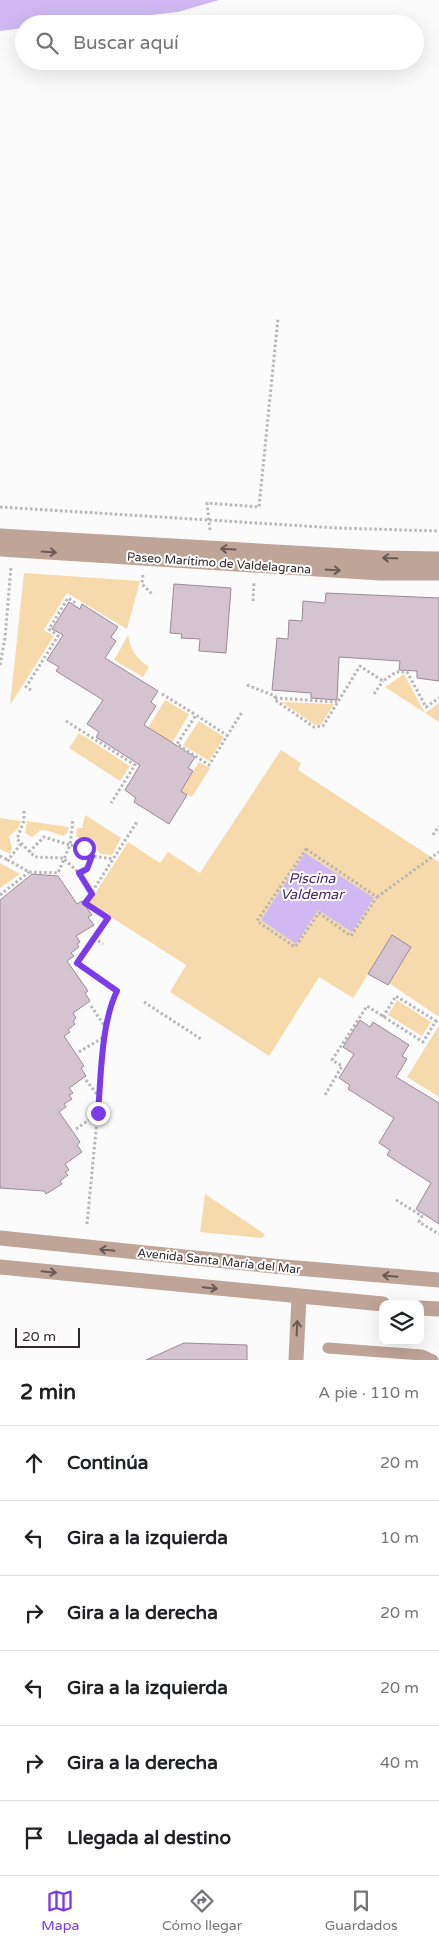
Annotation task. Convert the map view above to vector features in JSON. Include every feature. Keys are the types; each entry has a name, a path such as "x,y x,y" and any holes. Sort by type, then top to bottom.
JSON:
{"street":[{"name":"Paseo Marítimo de Valdelagrana","path":"0,536 371,558 439,559"},
{"name":"Paseo Marítimo de Valdelagrana","path":"6,554 380,573 439,573"},
{"name":"Avenida Santa María del Mar","path":"0,1238 264,1266 439,1280"},
{"path":"0,1267 379,1304"},
{"path":"296,1360 299,1297"},
{"path":"424,1308 439,1310"}],"lane":[{"path":"328,1348 422,1355 434,1360"}],"path":[{"path":"210,530 207,503 259,507 278,318"},
{"path":"0,507 336,528 439,531"},
{"path":"0,665 5,638 6,554"},
{"path":"144,566 142,584 152,594"},
{"path":"253,601 255,573"},
{"path":"31,690 26,687 58,636 48,630 68,598 77,604"},
{"path":"247,685 275,696 275,700 314,727 323,726 360,666 383,681"},
{"path":"374,694 383,681 396,672 406,672 426,707 439,698"},
{"path":"162,694 228,736"},
{"path":"275,698 337,702"},
{"path":"196,715 177,744 209,765 242,712"},
{"path":"66,721 135,765 111,802"},
{"path":"24,811 24,821 17,839 21,844 35,857 63,858 79,873 92,894"},
{"path":"0,856 29,872 58,873 63,858 70,846 73,819"},
{"path":"87,1224 106,1028 111,1003 117,991 77,963 108,918 85,903 138,820"},
{"path":"433,835 439,826"},
{"path":"29,852 44,837 70,846 84,848 92,856 113,859"},
{"path":"8,860 21,844"},
{"path":"377,897 306,849 257,920 295,947 319,914 352,936 377,897 439,852"},
{"path":"433,855 439,858"},
{"path":"79,873 87,869 92,856"},
{"path":"0,895 29,872"},
{"path":"94,938 103,944"},
{"path":"325,1095 342,1066 332,1060 367,1006 422,1042 438,1022 396,996 383,1016"},
{"path":"144,1002 201,1039"},
{"path":"91,1006 106,1028"},
{"path":"79,1052 105,1037"},
{"path":"86,1080 99,1098"},
{"path":"76,1129 98,1113"},
{"path":"396,1200 422,1216 419,1222 439,1234"}],"shaded area":[{"path":"24,573 140,581 127,629 67,593 44,630 54,636 10,705"},
{"path":"128,635 135,654 149,667 143,677 114,660"},
{"path":"404,674 425,713 385,687"},
{"path":"165,700 189,714 172,743 148,728"},
{"path":"282,702 334,704 321,724 315,725"},
{"path":"439,703 439,722 425,713"},
{"path":"199,721 224,737 209,761 183,745"},
{"path":"79,733 130,766 120,781 69,748"},
{"path":"281,750 301,763 298,770 439,862 439,1017 389,983 411,947 392,936 353,998 319,977 269,1056 170,992 186,965 89,903 128,842 160,863 168,852 200,873"},
{"path":"199,762 210,768 192,797 181,791"},
{"path":"85,815 121,838 112,855 101,854 88,841 76,837 77,828 82,828"},
{"path":"0,818 21,821 17,830 9,837 12,848 10,854 0,849"},
{"path":"27,821 69,827 64,836 41,830 32,837 25,833"},
{"path":"0,863 20,874 0,888"},
{"path":"397,1000 431,1022 422,1036 388,1015"},
{"path":"439,1027 439,1097 407,1077"},
{"path":"205,1194 265,1236 262,1238 200,1232"}],"water":[{"path":"0,0 219,0 178,12 150,15 15,15 15,29 0,31"},
{"name":"Piscina Valdemar","path":"305,853 374,898 352,932 318,910 296,944 261,920"}],"building":[{"path":"174,584 231,588 226,653 199,651 200,639 181,638 182,634 170,633"},
{"path":"326,593 439,598 439,681 417,678 417,671 399,670 400,661 339,657 337,700 311,698 311,693 272,690 277,638 288,639 289,620 302,621 303,601 325,603"},
{"path":"69,602 80,609 82,604 118,627 111,637 116,641 105,658 158,691 151,702 156,706 144,725 195,757 188,768 193,771 181,791 187,795 169,824 134,802 136,798 125,790 140,765 96,737 99,732 87,724 103,700 56,671 59,667 47,660 63,635 52,629"},
{"path":"32,874 58,876 77,904 82,901 92,915 88,917 94,925 76,936 80,942 77,944 79,947 71,953 74,956 67,961 88,991 85,993 90,1001 73,1013 76,1018 73,1021 75,1024 68,1030 70,1032 64,1036 84,1066 81,1068 86,1076 69,1088 73,1093 69,1095 72,1099 64,1104 66,1107 59,1112 80,1142 77,1145 82,1152 65,1164 69,1170 65,1172 68,1175 60,1181 62,1184 46,1194 44,1191 0,1188 0,900"},
{"path":"392,935 411,947 388,985 368,974"},
{"path":"360,1020 370,1027 373,1022 409,1045 402,1056 407,1059 396,1077 439,1103 439,1224 416,1209 431,1183 387,1155 390,1150 379,1143 394,1118 348,1089 350,1085 339,1078 354,1054 343,1047"},
{"path":"184,1343 247,1345 247,1360 146,1360"}],"route":[{"path":"84,848 92,856 87,869 79,873 92,894 85,903 108,918 77,963 117,991 111,1003 106,1028 98,1113"}]}
